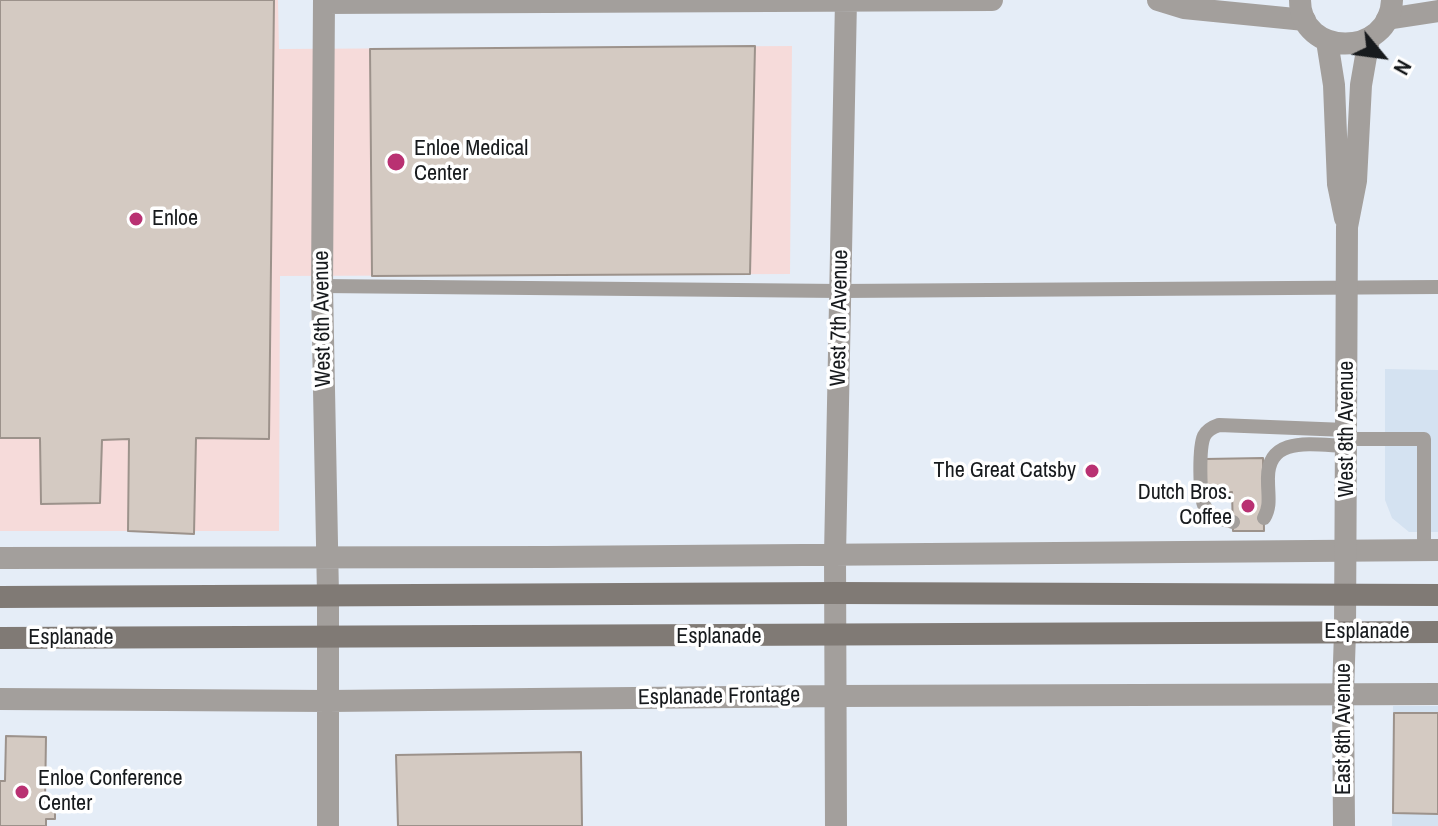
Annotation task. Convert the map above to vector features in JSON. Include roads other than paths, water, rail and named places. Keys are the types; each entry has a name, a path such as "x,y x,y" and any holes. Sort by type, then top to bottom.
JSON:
{"main road":[{"name":"Esplanade","path":"0,597 835,593 1438,595"},
{"name":"Esplanade","path":"0,638 1438,632"}],"street":[{"path":"324,1 992,0"},
{"path":"1158,0 1184,8 1302,10 1314,32 1327,41 1341,45 1369,39 1380,31 1390,9 1438,11"},
{"name":"West 6th Avenue","path":"324,1 322,286 328,595 328,826"},
{"name":"West 7th Avenue","path":"836,826 835,555 846,1"},
{"name":"West 8th Avenue","path":"1345,632 1347,227 1356,181 1361,85 1369,39"},
{"name":"West 8th Avenue","path":"1327,41 1334,85 1338,184 1347,227"},
{"path":"0,558 1431,550"},
{"name":"East 8th Avenue","path":"1344,826 1345,632"},
{"name":"Esplanade Frontage","path":"0,699 328,701 1438,694"}],"lane":[{"path":"322,286 840,291 1438,287"},
{"path":"1233,522 1215,517 1205,508 1201,495 1202,446 1204,435 1212,428 1219,425 1347,438 1424,439 1431,550"},
{"path":"1264,518 1270,508 1270,460 1277,452 1286,446 1347,438"}],"place":[{"name":"Enloe Medical Center","path":"396,162"},
{"name":"Enloe","path":"136,219"},
{"name":"The Great Catsby","path":"1092,471"},
{"name":"Dutch Bros. Coffee","path":"1248,506"},
{"name":"Enloe Conference Center","path":"22,792"}]}
